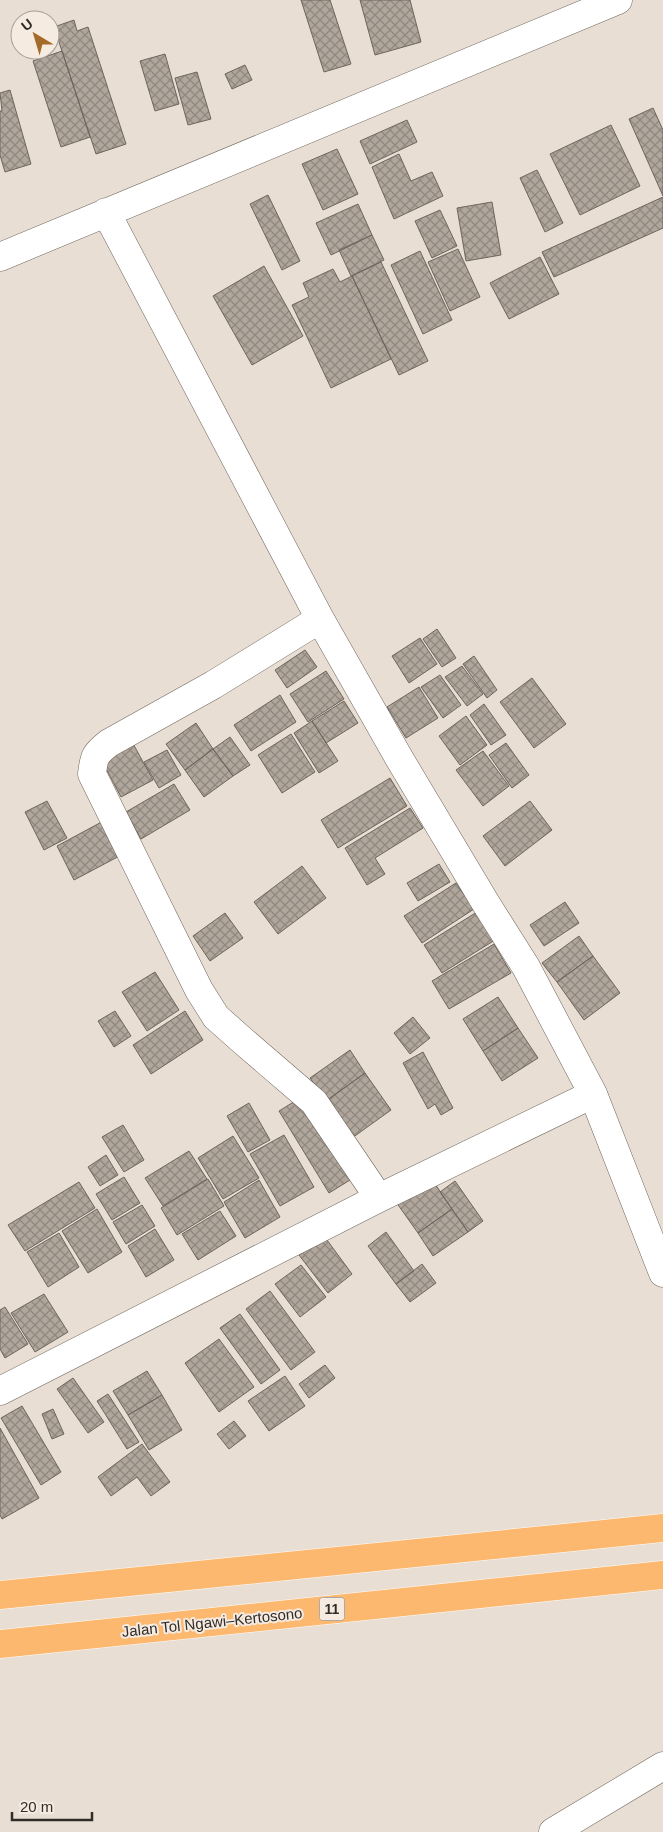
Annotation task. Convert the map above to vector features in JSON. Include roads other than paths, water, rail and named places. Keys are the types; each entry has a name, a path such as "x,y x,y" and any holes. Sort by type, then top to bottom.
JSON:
{"highway":[{"path":"0,1595 663,1528"},
{"name":"Jalan Tol Ngawi–Kertosono","path":"0,1644 663,1575"}],"street":[{"path":"0,257 618,0"},
{"path":"106,212 320,619 404,766 526,967 593,1094 663,1273"},
{"path":"320,619 213,685 109,743 94,758 92,774 199,990 216,1016 242,1041 314,1102 379,1198"},
{"path":"0,1391 379,1198 593,1094"},
{"path":"553,1832 663,1766"}]}
